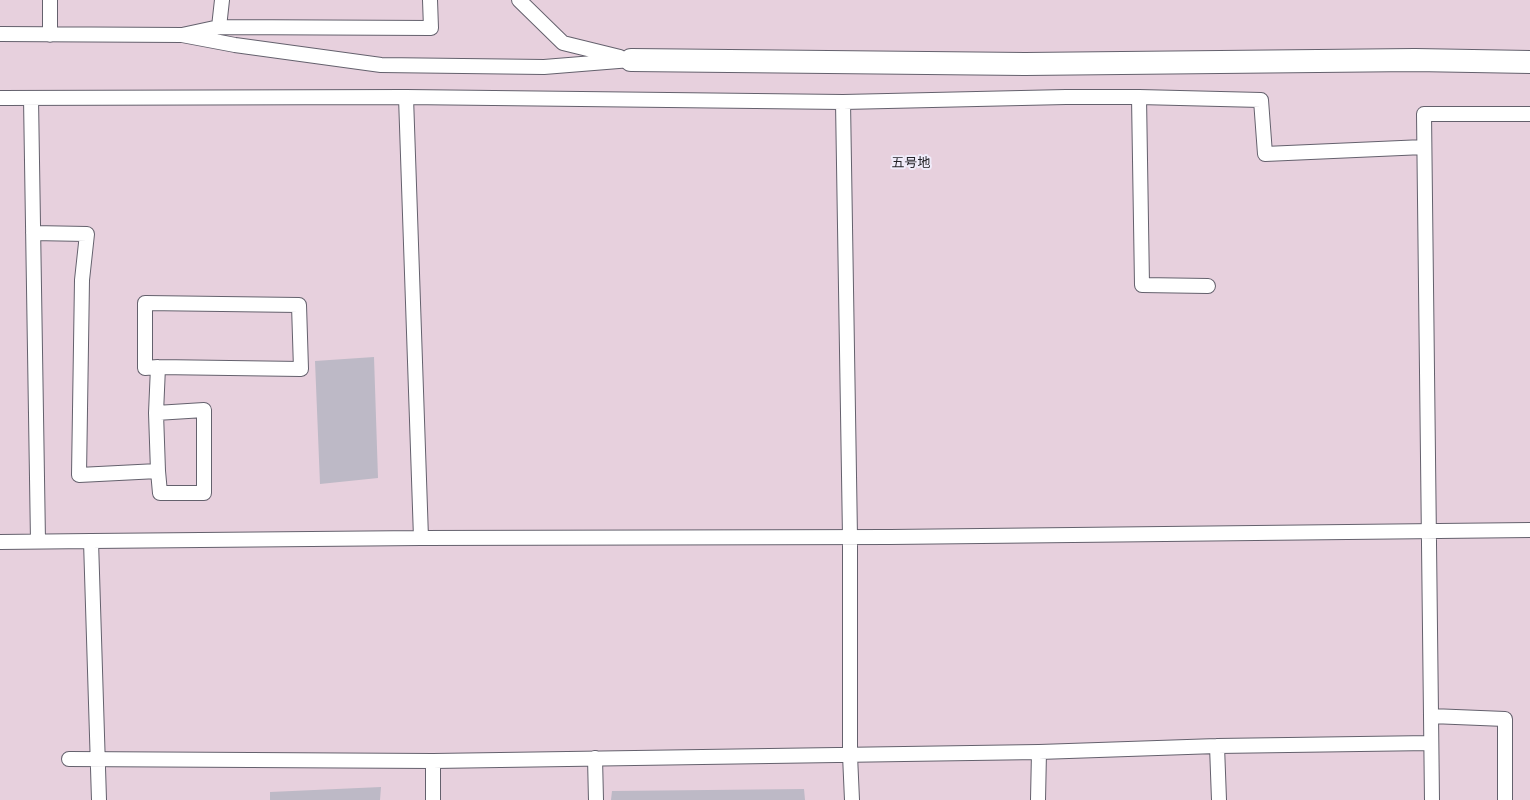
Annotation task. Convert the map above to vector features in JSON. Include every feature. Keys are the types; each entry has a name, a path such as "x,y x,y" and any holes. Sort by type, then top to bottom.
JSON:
{"street":[{"path":"630,60 1025,64 1415,60 1530,62"}],"lane":[{"path":"50,0 50,35"},
{"path":"219,27 222,0"},
{"path":"182,35 219,27 431,28 430,0"},
{"path":"519,0 563,43 630,60"},
{"path":"0,34 182,35 235,45 381,65 544,67 630,60"},
{"path":"0,98 406,97 843,102 1139,97 1261,100 1265,154 1424,147"},
{"path":"406,97 422,538"},
{"path":"1139,97 1142,285 1208,286"},
{"path":"31,98 38,541"},
{"path":"843,102 850,537 850,754 852,800"},
{"path":"1432,800 1424,114 1530,114"},
{"path":"33,234 87,234 82,280 80,475 158,471"},
{"path":"145,303 299,305 301,369 158,367 145,368 145,303"},
{"path":"156,413 204,410 204,494 160,493 156,413 158,367"},
{"path":"0,542 422,538 850,537 1530,530"},
{"path":"91,541 99,800"},
{"path":"1431,716 1505,719 1505,800"},
{"path":"69,760 433,760 595,758 1039,752 1217,746 1431,743"},
{"path":"1217,746 1219,800"},
{"path":"1038,800 1039,752"},
{"path":"595,758 596,800"},
{"path":"433,760 433,800"}],"shaded area":[{"path":"0,0 1530,0 1530,800 0,800"}],"building":[{"path":"374,357 378,478 320,484 315,361"},
{"path":"381,787 380,800 270,800 270,792"},
{"path":"804,789 805,800 611,800 612,791"}],"district":[{"name":"五号地","path":"911,164"}]}
